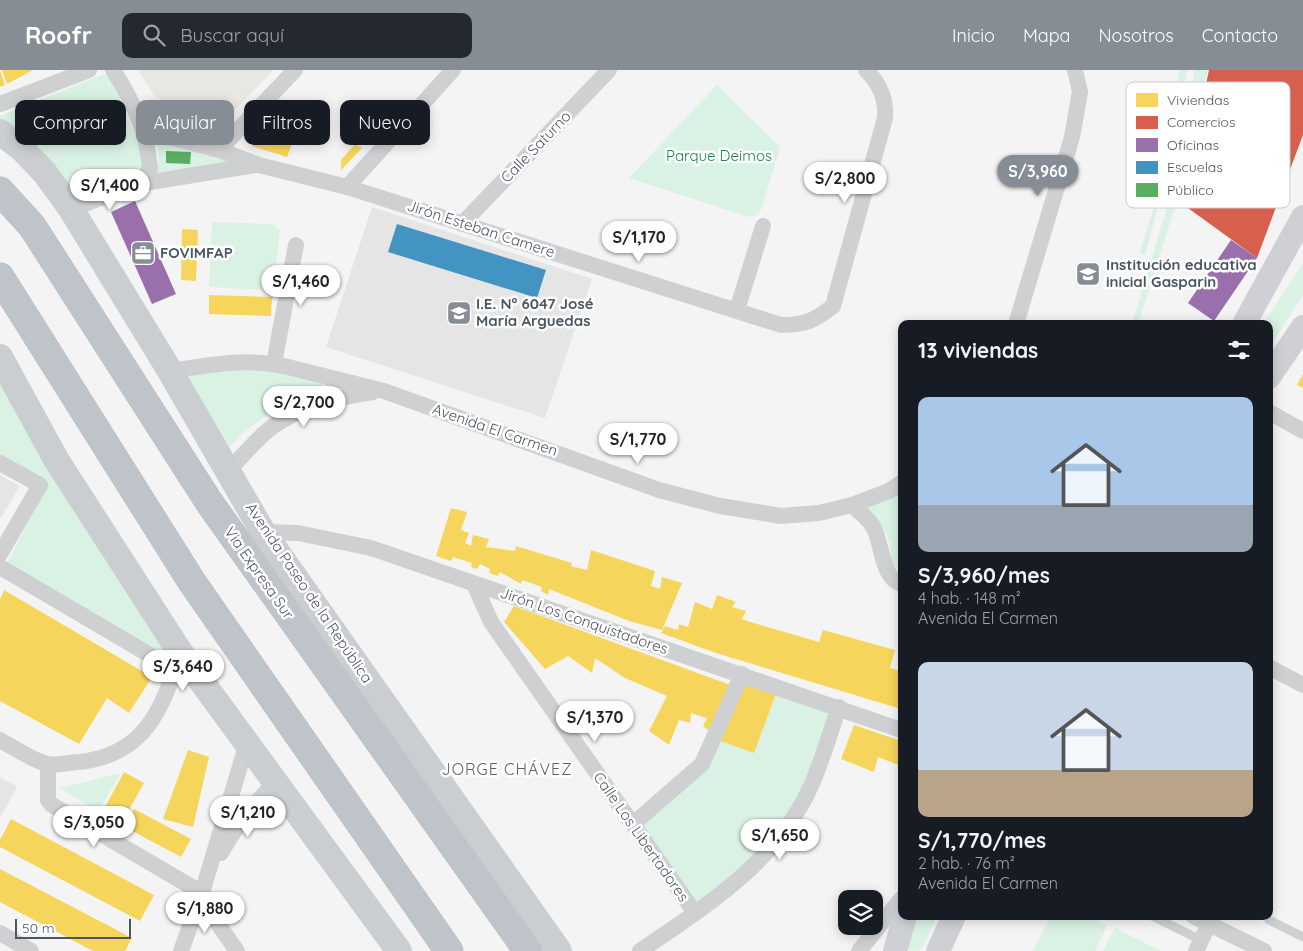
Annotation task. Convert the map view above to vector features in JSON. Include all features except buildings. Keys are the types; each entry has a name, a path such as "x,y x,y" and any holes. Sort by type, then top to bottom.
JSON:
{"highway":[{"name":"Via Expresa Sur","path":"0,191 32,226 209,502 528,951"},
{"path":"0,277 192,582 449,951"}],"main road":[{"name":"Avenida Paseo de la República","path":"0,132 22,149 45,173 71,209 170,371 263,532 560,951"},
{"path":"1246,320 1303,217"},
{"path":"1273,371 1303,327"},
{"path":"0,357 57,461 178,661 205,686 399,951"},
{"path":"895,951 904,920"},
{"path":"938,951 952,920"}],"street":[{"path":"0,104 89,70"},
{"path":"113,70 136,116"},
{"path":"219,150 295,70"},
{"path":"347,187 453,70"},
{"name":"Calle Saturno","path":"462,224 609,70"},
{"name":"Jirón Esteban Camere","path":"200,145 259,165 347,187 781,325 798,325 817,319 833,306 885,118 885,104 881,90 866,70"},
{"path":"1017,320 1072,137 1080,92 1075,70"},
{"path":"138,184 150,170 147,145"},
{"name":"Jirón Esteban Camere","path":"71,209 138,184 259,165"},
{"path":"738,310 763,226"},
{"path":"274,364 296,245"},
{"name":"Avenida El Carmen","path":"170,371 228,361 274,364 384,391 659,490 720,506 781,516 818,513 852,505 898,485"},
{"path":"228,471 272,428 312,406 346,396 384,391"},
{"path":"1273,414 1303,431"},
{"path":"0,463 40,485 0,554"},
{"path":"852,505 872,524 880,543 886,569 898,583"},
{"name":"Jirón Los Conquistadores","path":"263,532 298,533 371,548 839,707 898,729"},
{"path":"0,567 178,661 164,702 148,728 129,745 108,756 48,765 0,740"},
{"name":"Calle Los Libertadores","path":"474,584 491,622 695,913"},
{"path":"1273,669 1303,685"},
{"path":"632,824 702,764 742,674"},
{"path":"640,951 747,874 781,836 810,787 839,707"},
{"path":"181,951 203,891 247,743"},
{"path":"48,765 48,800 52,805 203,891 238,951"},
{"path":"203,891 233,831 251,806 276,782"},
{"path":"859,951 898,903"},
{"path":"1201,920 1264,951"},
{"path":"1198,946 1209,924"},
{"path":"0,933 31,951"}],"lane":[{"path":"1158,920 1198,946"},
{"path":"1269,920 1303,936"}],"shaded area":[{"path":"138,70 274,70 234,111 234,100 161,100 152,92"},
{"name":"I.E. N° 6047 José María Arguedas","path":"372,207 592,279 545,418 326,347"},
{"path":"0,475 20,486 0,519"},
{"path":"0,777 17,787 0,818"}],"green space":[{"path":"1179,70 1187,70 1185,82 1178,82"},
{"path":"1194,70 1208,70 1206,82 1193,82"},
{"path":"104,74 112,79 120,100 40,100"},
{"name":"Parque Deimos","path":"717,85 780,147 761,210 755,216 749,217 629,178"},
{"path":"15,110 15,127 0,119 0,116"},
{"path":"126,114 136,139 136,145 139,146 142,169 134,176 74,199 36,145 126,145"},
{"path":"158,145 171,145 232,162 158,172"},
{"path":"1153,208 1158,208 1145,255 1140,253"},
{"path":"1167,208 1175,208 1139,320 1133,320"},
{"path":"212,222 272,224 280,230 273,290 209,287"},
{"path":"1303,263 1303,295 1273,342 1273,320 1266,320"},
{"path":"274,366 322,383 322,386 258,421 227,450 182,377 228,369"},
{"path":"0,371 172,648 169,661 6,566 47,484 0,455"},
{"path":"898,492 898,569 891,559 889,541 885,532 867,510 869,505"},
{"path":"779,687 839,707 781,836 695,913 633,824 718,740 754,753"},
{"path":"121,773 98,812 60,788"},
{"path":"915,920 935,920 922,949 916,951 908,950"},
{"path":"1049,920 1096,920 1107,926 1095,951 1033,951"},
{"path":"1115,928 1161,951 1103,951"}],"place":[{"name":"FOVIMFAP","path":"143,253"},
{"name":"Institución educativa inicial Gasparin","path":"1088,274"},
{"name":"I.E. N° 6047 José María Arguedas","path":"459,313"}],"district":[{"name":"JORGE CHÁVEZ","path":"507,769"}]}
